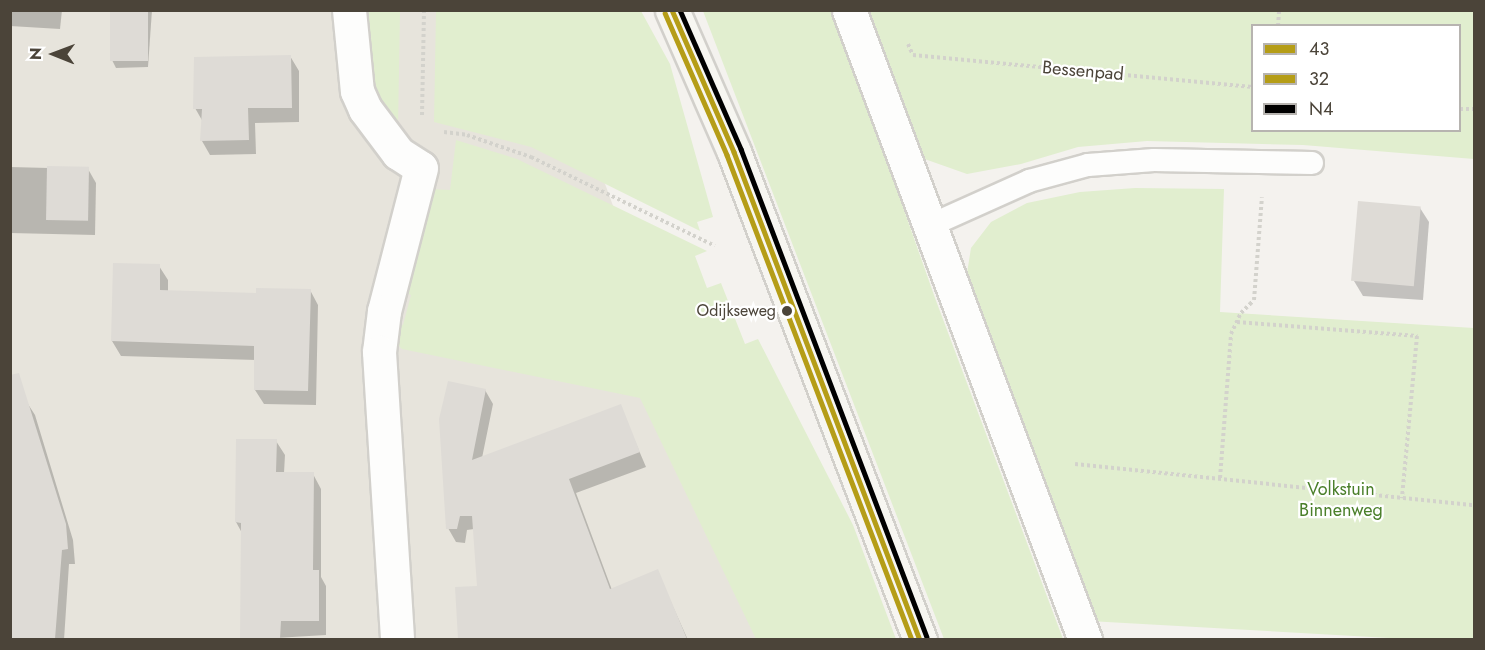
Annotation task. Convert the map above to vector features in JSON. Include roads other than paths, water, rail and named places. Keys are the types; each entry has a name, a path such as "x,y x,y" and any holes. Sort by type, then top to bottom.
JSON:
{"main road":[{"path":"672,10 734,152 920,639"}],"street":[{"path":"349,10 357,91 365,109 398,153 421,168 379,342 397,639"},
{"path":"849,10 1085,639"}],"lane":[{"path":"929,226 1029,181 1088,165 1154,160 1312,163"}],"place":[{"name":"Odijkseweg","path":"787,311"}],"park label":[{"name":"Volkstuin Binnenweg","path":"1341,500"}]}
